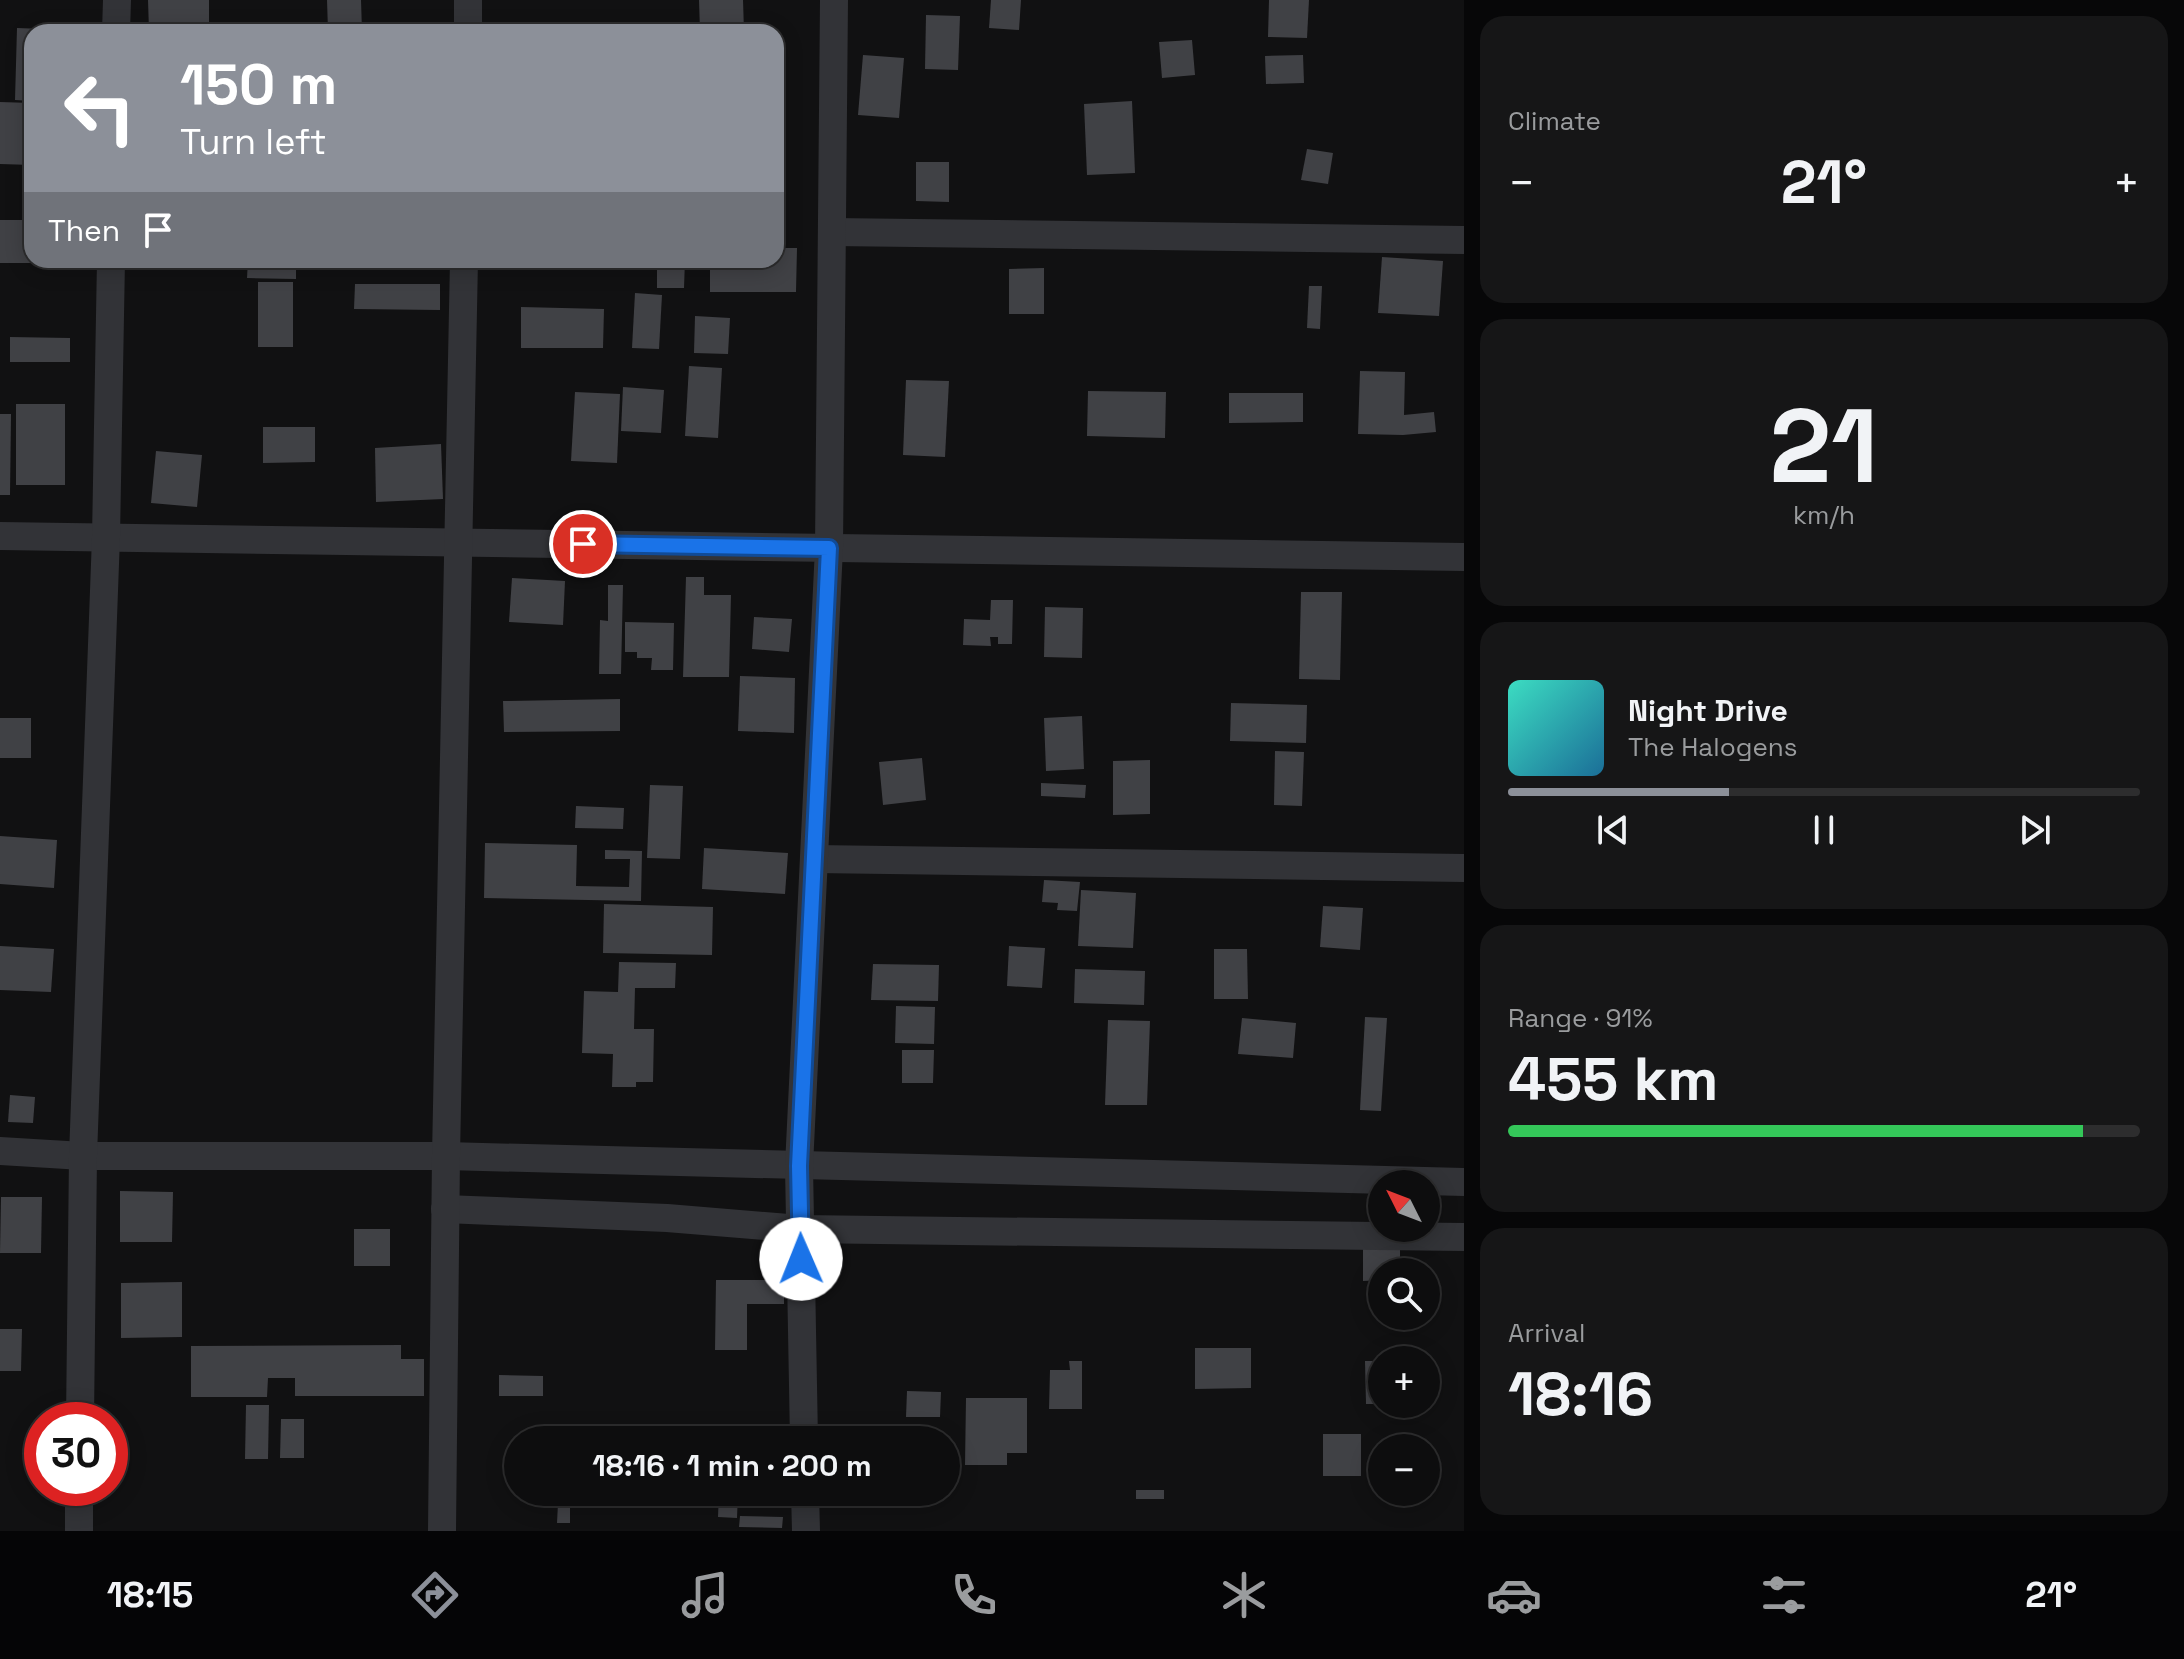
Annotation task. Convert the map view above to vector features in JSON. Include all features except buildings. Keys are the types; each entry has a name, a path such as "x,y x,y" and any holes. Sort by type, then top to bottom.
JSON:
{"street":[{"path":"116,24 117,0"},
{"path":"468,0 468,24"},
{"path":"804,1426 799,1166 829,548 834,0"},
{"path":"832,232 1464,240"},
{"path":"80,1402 83,1156 106,537 111,268"},
{"path":"442,1531 445,1209 464,268"},
{"path":"0,536 1464,557"},
{"path":"814,859 1464,868"},
{"path":"0,1151 83,1156 446,1156 1464,1182"},
{"path":"445,1209 667,1218 800,1229 1464,1237"},
{"path":"79,1506 79,1531"},
{"path":"805,1506 806,1531"}],"route":[{"path":"583,544 829,548 799,1166 801,1259"}]}
